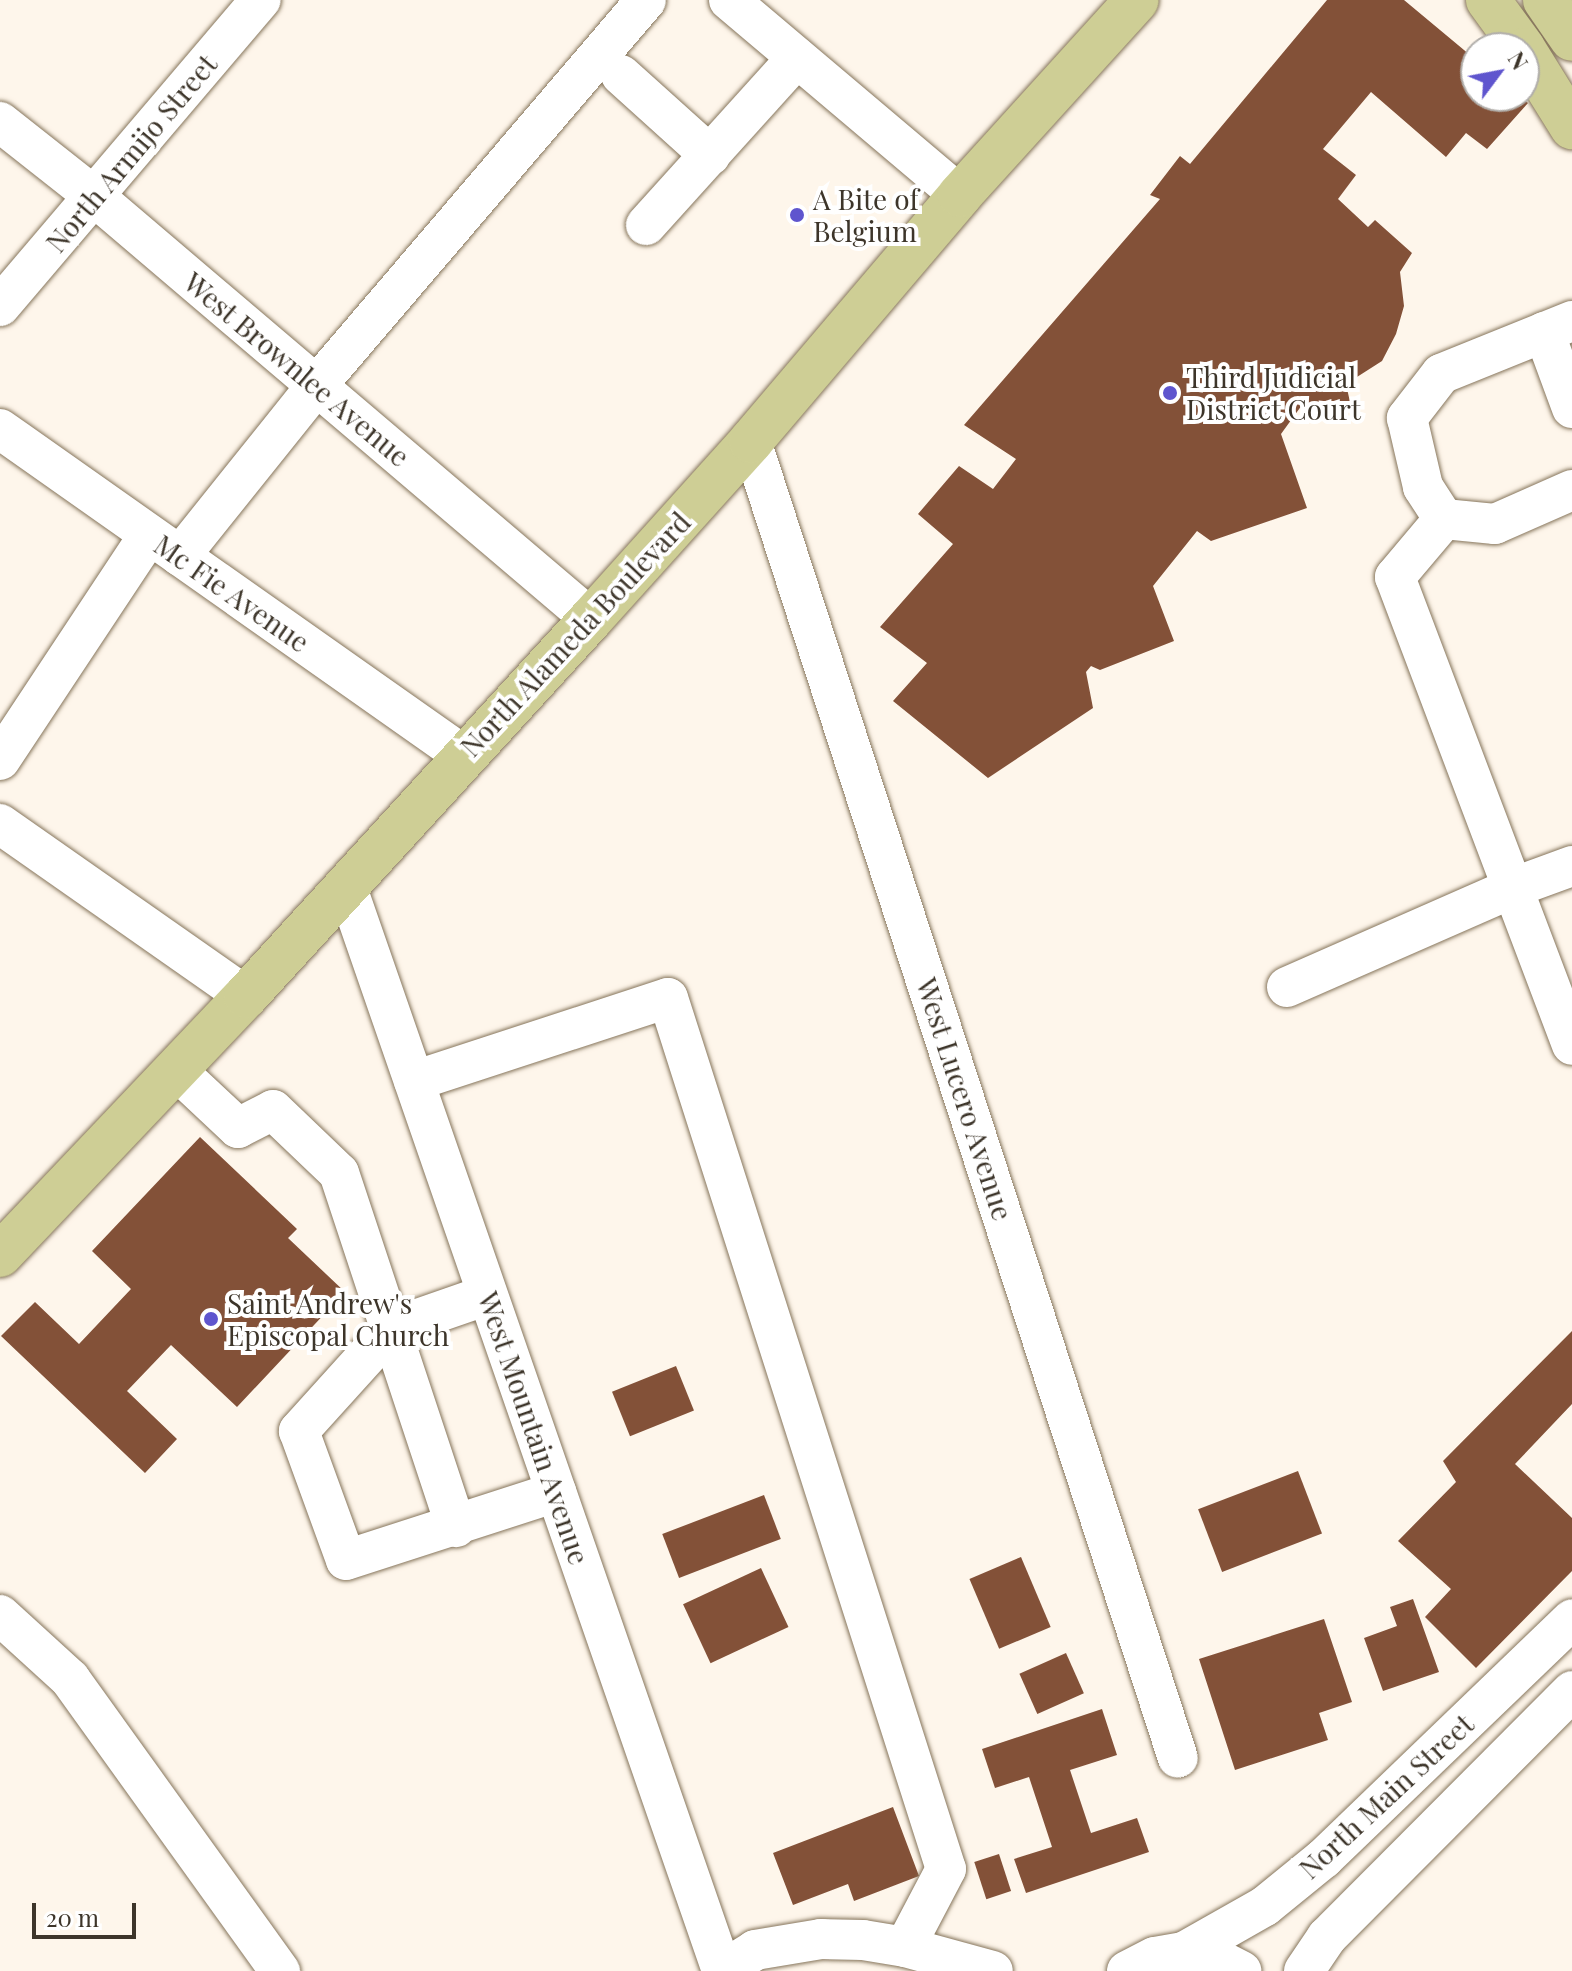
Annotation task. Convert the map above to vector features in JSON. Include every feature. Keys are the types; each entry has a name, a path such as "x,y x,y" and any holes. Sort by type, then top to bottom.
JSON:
{"main road":[{"name":"North Alameda Boulevard","path":"0,1255 246,996 591,619 751,441 960,195 1137,0"},
{"path":"1488,0 1511,32"},
{"path":"1545,0 1572,39"},
{"path":"1540,76 1572,127"}],"street":[{"name":"North Armijo Street","path":"0,306 260,0"},
{"path":"0,760 164,545 317,385 646,0"},
{"path":"729,0 960,195"},
{"path":"646,225 797,58"},
{"path":"621,75 710,155"},
{"name":"West Brownlee Avenue","path":"0,122 95,197 591,619"},
{"path":"1444,519 1423,487 1407,418 1441,374 1558,326 1572,408"},
{"name":"Mc Fie Avenue","path":"0,429 464,756"},
{"name":"West Lucero Avenue","path":"751,441 1178,1758"},
{"path":"1444,519 1495,524 1572,490"},
{"path":"1444,519 1395,577 1572,1045"},
{"path":"0,824 246,996"},
{"path":"1287,987 1512,888 1572,866"},
{"name":"West Mountain Avenue","path":"346,885 722,1971"},
{"path":"414,1081 668,998 946,1869 912,1959"},
{"path":"176,1070 238,1128 273,1110 339,1173 456,1527"},
{"path":"487,1295 392,1328 299,1431 346,1560 456,1527 556,1492"},
{"path":"0,1615 70,1679 280,1971"},
{"name":"North Main Street","path":"1110,1971 1155,1960 1265,1906 1324,1858 1572,1619"},
{"name":"North Main Street","path":"1304,1971 1327,1937 1572,1691"},
{"path":"722,1971 755,1950 821,1939 863,1940 912,1959"},
{"path":"1155,1960 1212,1956 1241,1971"},
{"path":"772,1971 815,1961 912,1959 993,1971"}],"building":[{"name":"Third Judicial District Court","path":"1327,0 1404,0 1460,47 1460,112 1520,112 1487,149 1466,133 1446,157 1371,92 1323,149 1356,175 1338,199 1368,227 1375,220 1412,253 1400,272 1404,306 1396,334 1382,361 1346,384 1350,402 1329,408 1302,405 1281,434 1307,508 1211,541 1197,531 1153,586 1174,641 1100,670 1091,666 1086,672 1093,708 988,778 893,701 927,663 880,627 953,544 918,514 959,466 993,489 1016,459 964,425 1160,199 1150,195 1180,156 1190,164"},
{"name":"Saint Andrew's Episcopal Church","path":"200,1137 297,1229 288,1238 345,1292 237,1407 171,1345 127,1391 177,1439 145,1473 1,1336 35,1302 79,1344 131,1289 92,1251"},
{"path":"1572,1331 1572,1404 1515,1464 1572,1518 1572,1571 1476,1668 1425,1617 1451,1589 1398,1541 1456,1482 1443,1461"},
{"path":"676,1366 694,1411 630,1436 612,1392"},
{"path":"1298,1471 1322,1534 1222,1572 1198,1509"},
{"path":"764,1495 781,1539 679,1578 662,1534"},
{"path":"1021,1557 1051,1627 999,1649 969,1579"},
{"path":"761,1568 788,1627 711,1663 683,1604"},
{"path":"1413,1599 1439,1672 1383,1691 1364,1638 1397,1626 1390,1607"},
{"path":"1324,1619 1352,1702 1319,1713 1328,1740 1235,1770 1199,1659"},
{"path":"1066,1653 1084,1693 1037,1714 1019,1674"},
{"path":"1102,1709 1117,1755 1070,1770 1091,1833 1137,1818 1149,1852 1026,1893 1014,1859 1052,1847 1029,1777 995,1788 982,1749"},
{"path":"893,1807 919,1876 854,1901 848,1884 793,1905 773,1853"},
{"path":"999,1854 1011,1891 986,1899 974,1862"}],"place":[{"name":"A Bite of Belgium","path":"797,215"},
{"name":"Third Judicial District Court","path":"1170,393"},
{"name":"Saint Andrew's Episcopal Church","path":"211,1319"}]}
